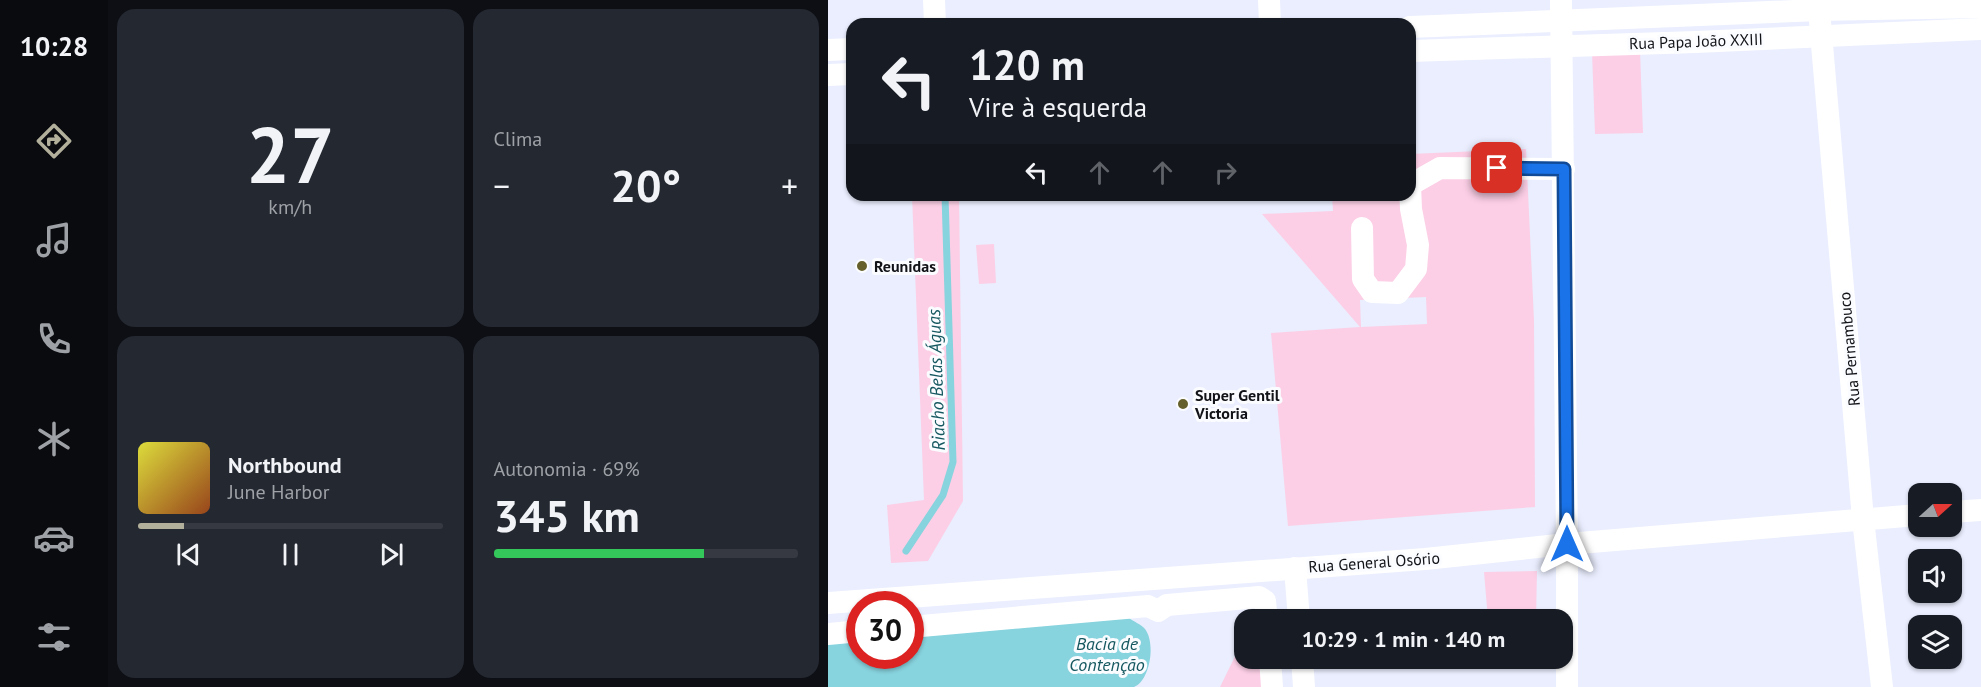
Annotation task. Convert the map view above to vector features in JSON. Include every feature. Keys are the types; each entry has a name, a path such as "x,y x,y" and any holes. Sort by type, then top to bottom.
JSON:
{"street":[{"path":"934,0 935,18"},
{"path":"1269,0 1270,18"},
{"name":"Rua Papa João XXIII","path":"1416,27 1439,27 1562,10 1721,13 1981,7"},
{"path":"1562,10 1567,687"},
{"name":"Rua Pernambuco","path":"1819,10 1863,519 1882,687"},
{"path":"1721,13 1723,40"},
{"path":"1439,27 1440,50"},
{"name":"Rua Papa João XXIII","path":"1416,51 1981,29"},
{"path":"828,50 846,49"},
{"path":"828,75 846,74"},
{"path":"1416,181 1440,168 1564,169"},
{"path":"1362,228 1363,279 1372,292 1398,293 1416,269 1418,245 1411,201"},
{"path":"1962,511 1981,510"},
{"name":"Rua General Osório","path":"828,603 1425,559 1567,544 1908,516"},
{"path":"1295,568 1298,609"},
{"path":"924,626 1148,606 1158,610 1167,605 1259,597 1265,600 1265,609"},
{"path":"828,634 846,632"},
{"path":"1271,669 1272,687"},
{"path":"1303,669 1304,687"}],"shaded area":[{"path":"1640,50 1643,133 1595,134 1592,52"},
{"path":"1526,149 1534,320 1535,507 1288,526 1271,333 1360,327 1262,214 1333,211 1332,201 1416,201 1416,154","holes":["1426,297 1427,324 1361,327 1360,300"]},
{"path":"912,201 959,201 963,501 928,561 891,563 887,505 924,500"},
{"path":"994,244 996,283 979,284 976,245"},
{"path":"1537,571 1536,609 1487,609 1484,572"},
{"path":"1234,658 1234,669 1264,669 1266,687 1220,687"}],"water":[{"name":"Bacia de Contenção","path":"1129,618 1145,629 1148,635 1150,661 1144,677 1134,687 828,687 828,638 846,636 846,669 924,669 924,628"}],"waterway":[{"name":"Riacho Belas Águas","path":"906,551 943,495 953,462 945,201"}],"place":[{"name":"Reunidas","path":"862,266"},
{"name":"Super Gentil Victoria","path":"1183,404"}],"route":[{"path":"1497,168 1564,169 1567,544"}]}
